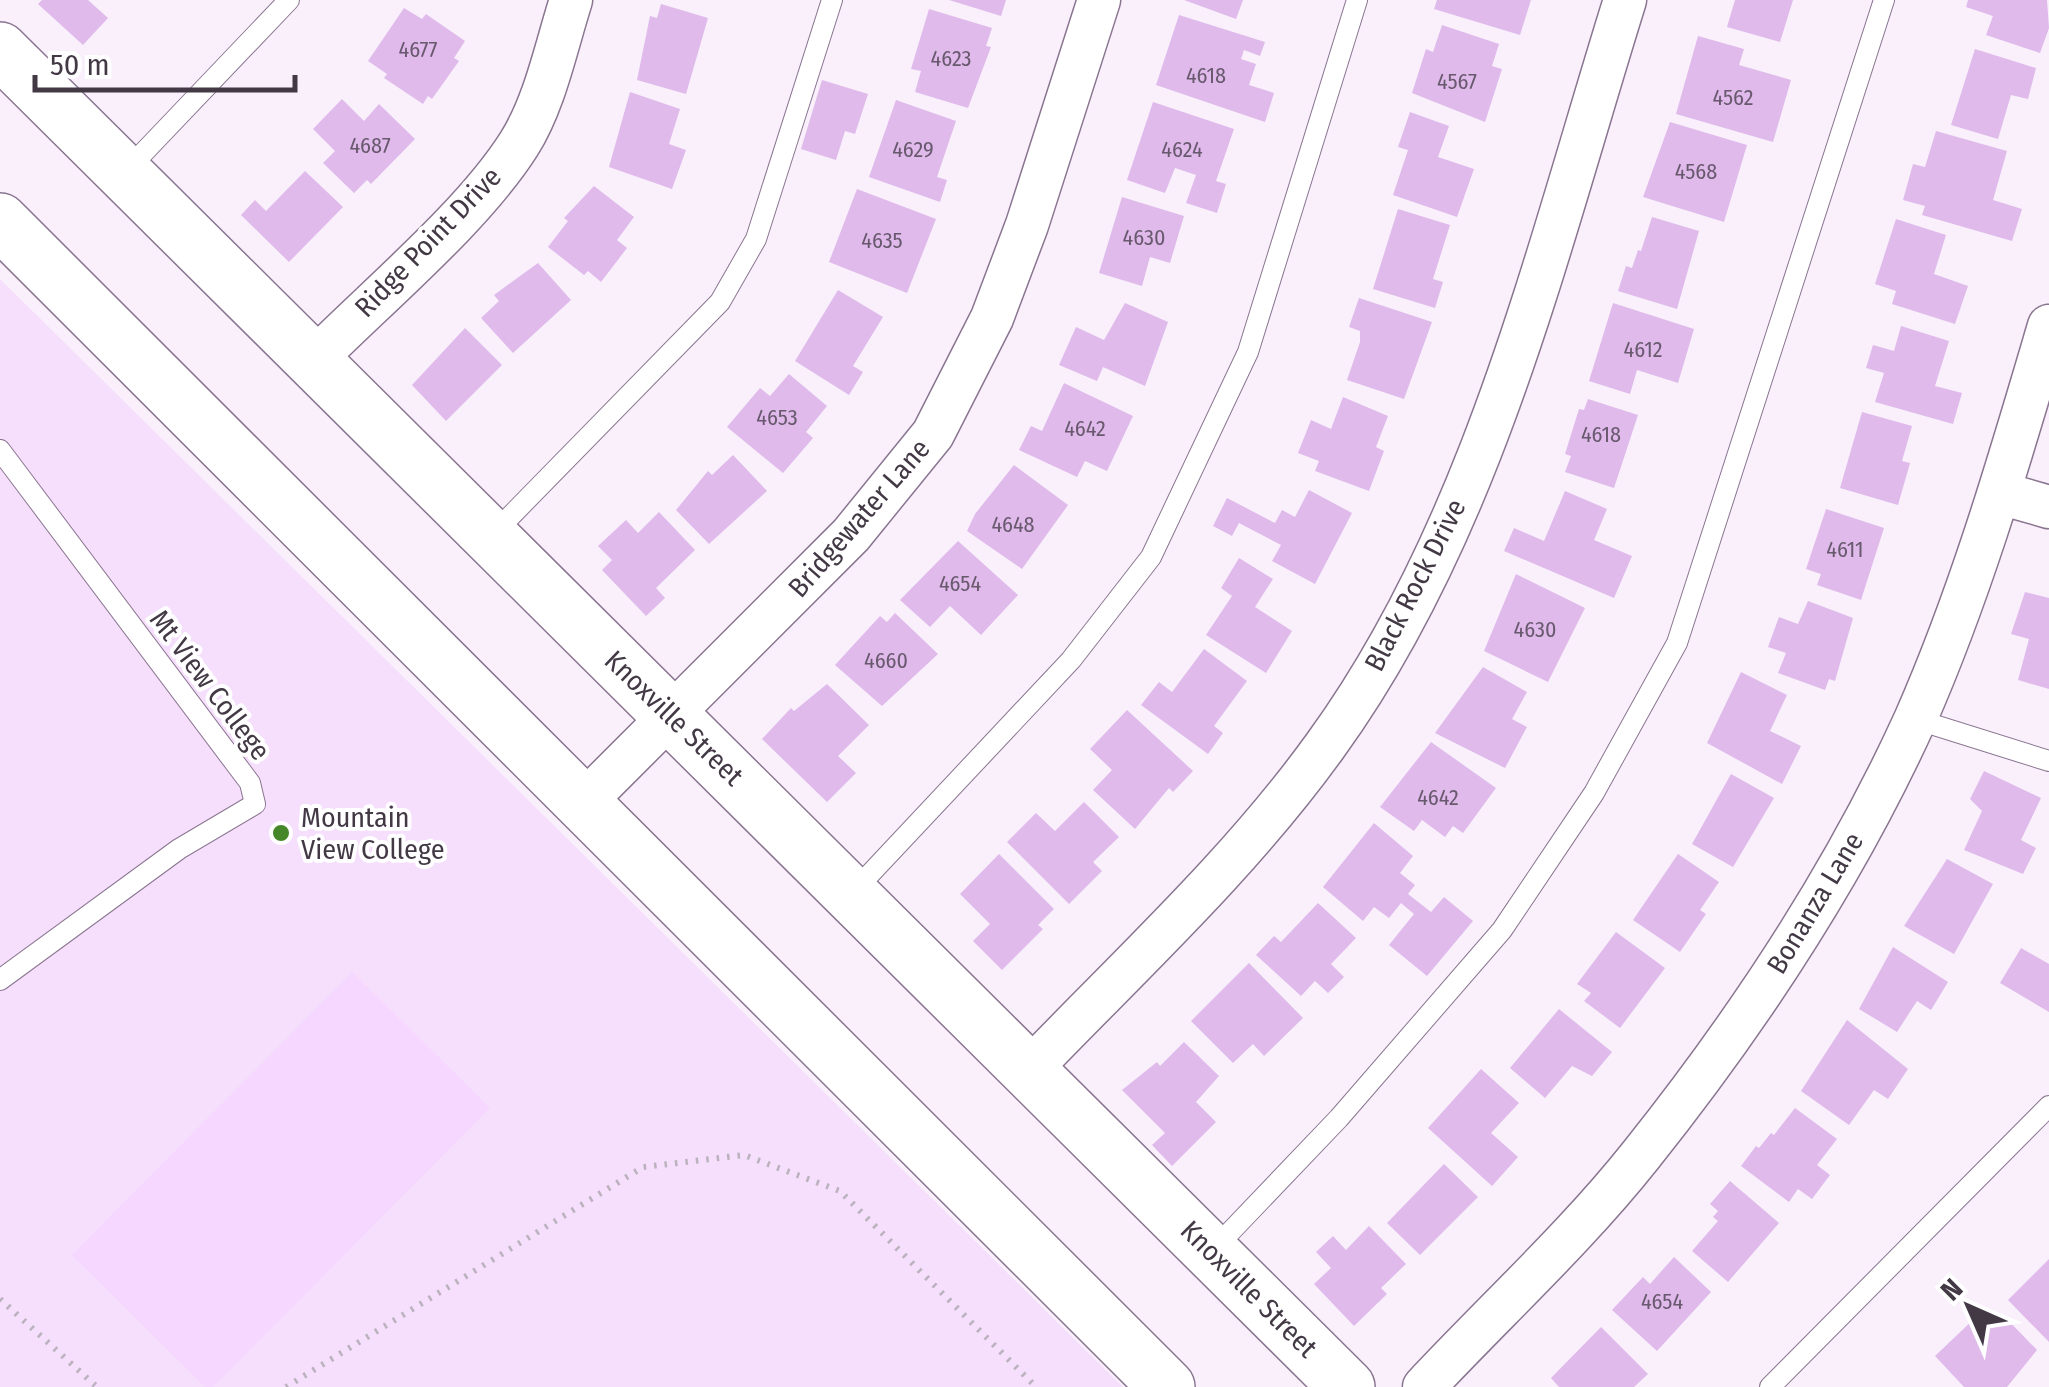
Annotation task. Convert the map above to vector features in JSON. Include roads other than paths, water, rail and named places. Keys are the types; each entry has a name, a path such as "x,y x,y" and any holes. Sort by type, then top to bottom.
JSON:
{"street":[{"name":"Ridge Point Drive","path":"312,362 482,192 520,143 542,92 571,0"},
{"name":"Bridgewater Lane","path":"583,804 852,535 933,434 992,318 1027,226 1099,0"},
{"name":"Black Rock Drive","path":"1030,1069 1250,839 1325,746 1385,653 1476,460 1625,0"},
{"name":"Knoxville Street","path":"0,50 1347,1387"},
{"path":"0,221 1167,1387"},
{"name":"Bonanza Lane","path":"1424,1387 1638,1158 1720,1052 1795,942 1915,719 2000,493 2049,326"},
{"path":"2000,493 2049,507"}],"lane":[{"path":"123,174 290,0"},
{"path":"490,538 720,302 756,239 832,0"},
{"path":"852,892 1071,660 1151,556 1248,352 1357,0"},
{"path":"1211,1252 1338,1118 1502,930 1594,793 1668,660 1727,499 1884,0"},
{"name":"Mt View College","path":"0,450 250,783 255,804 179,850 0,980"},
{"path":"1915,719 2049,761"},
{"path":"1770,1387 2049,1106"}],"place":[{"name":"Mountain View College","path":"281,833"}]}
